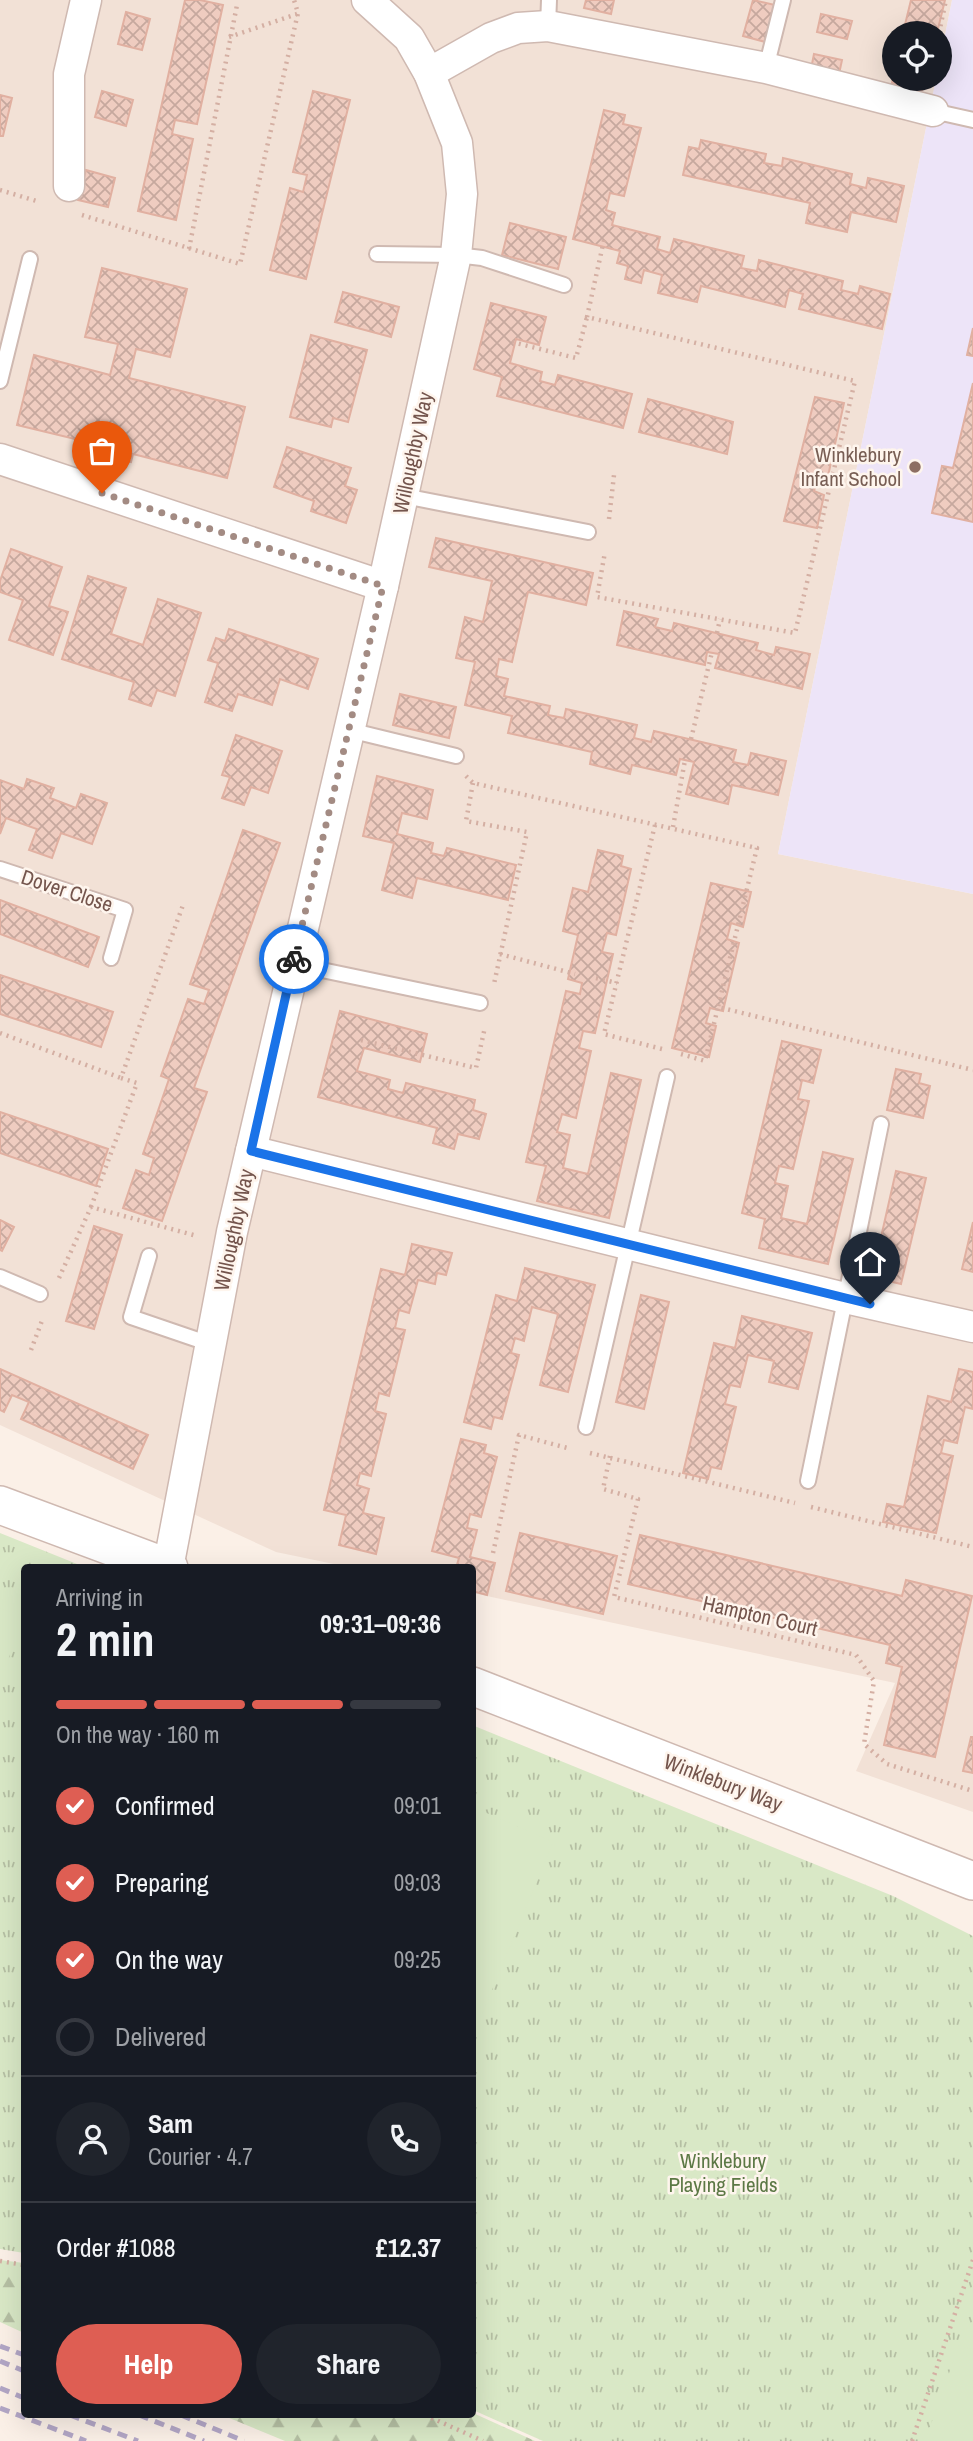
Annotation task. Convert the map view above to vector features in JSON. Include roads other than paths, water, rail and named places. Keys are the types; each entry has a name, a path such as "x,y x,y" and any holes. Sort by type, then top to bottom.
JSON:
{"street":[{"path":"61,196 69,74 86,0"},
{"name":"Willoughby Way","path":"170,1564 232,1233 404,496 456,255 462,194 457,143 429,73 409,38 367,0"},
{"path":"429,73 491,38 549,13 933,111"},
{"path":"0,459 383,586"},
{"path":"251,1151 845,1298 973,1327"},
{"path":"0,1505 158,1564"},
{"name":"Winklebury Way","path":"476,1688 973,1881"}],"lane":[{"path":"766,68 783,0"},
{"path":"933,111 973,120"},
{"path":"377,254 482,258 564,285"},
{"path":"0,380 30,259"},
{"path":"404,496 588,532"},
{"path":"349,730 449,755"},
{"name":"Dover Close","path":"0,869 125,910 111,958"},
{"path":"293,964 480,1003"},
{"path":"586,1427 667,1077"},
{"path":"807,1481 881,1124"},
{"path":"149,1256 131,1317 210,1345"},
{"path":"0,1277 40,1294"}],"railway":[{"path":"0,2346 21,2354"},
{"path":"0,2361 21,2370"},
{"path":"0,2388 21,2397"},
{"path":"0,2408 21,2416"},
{"path":"26,2418 86,2441"},
{"path":"78,2418 138,2441"},
{"path":"146,2418 204,2441"},
{"path":"188,2418 244,2441"}],"place":[{"name":"Winklebury Infant School","path":"915,467"}],"park label":[{"name":"Winklebury Playing Fields","path":"723,2173"}]}
